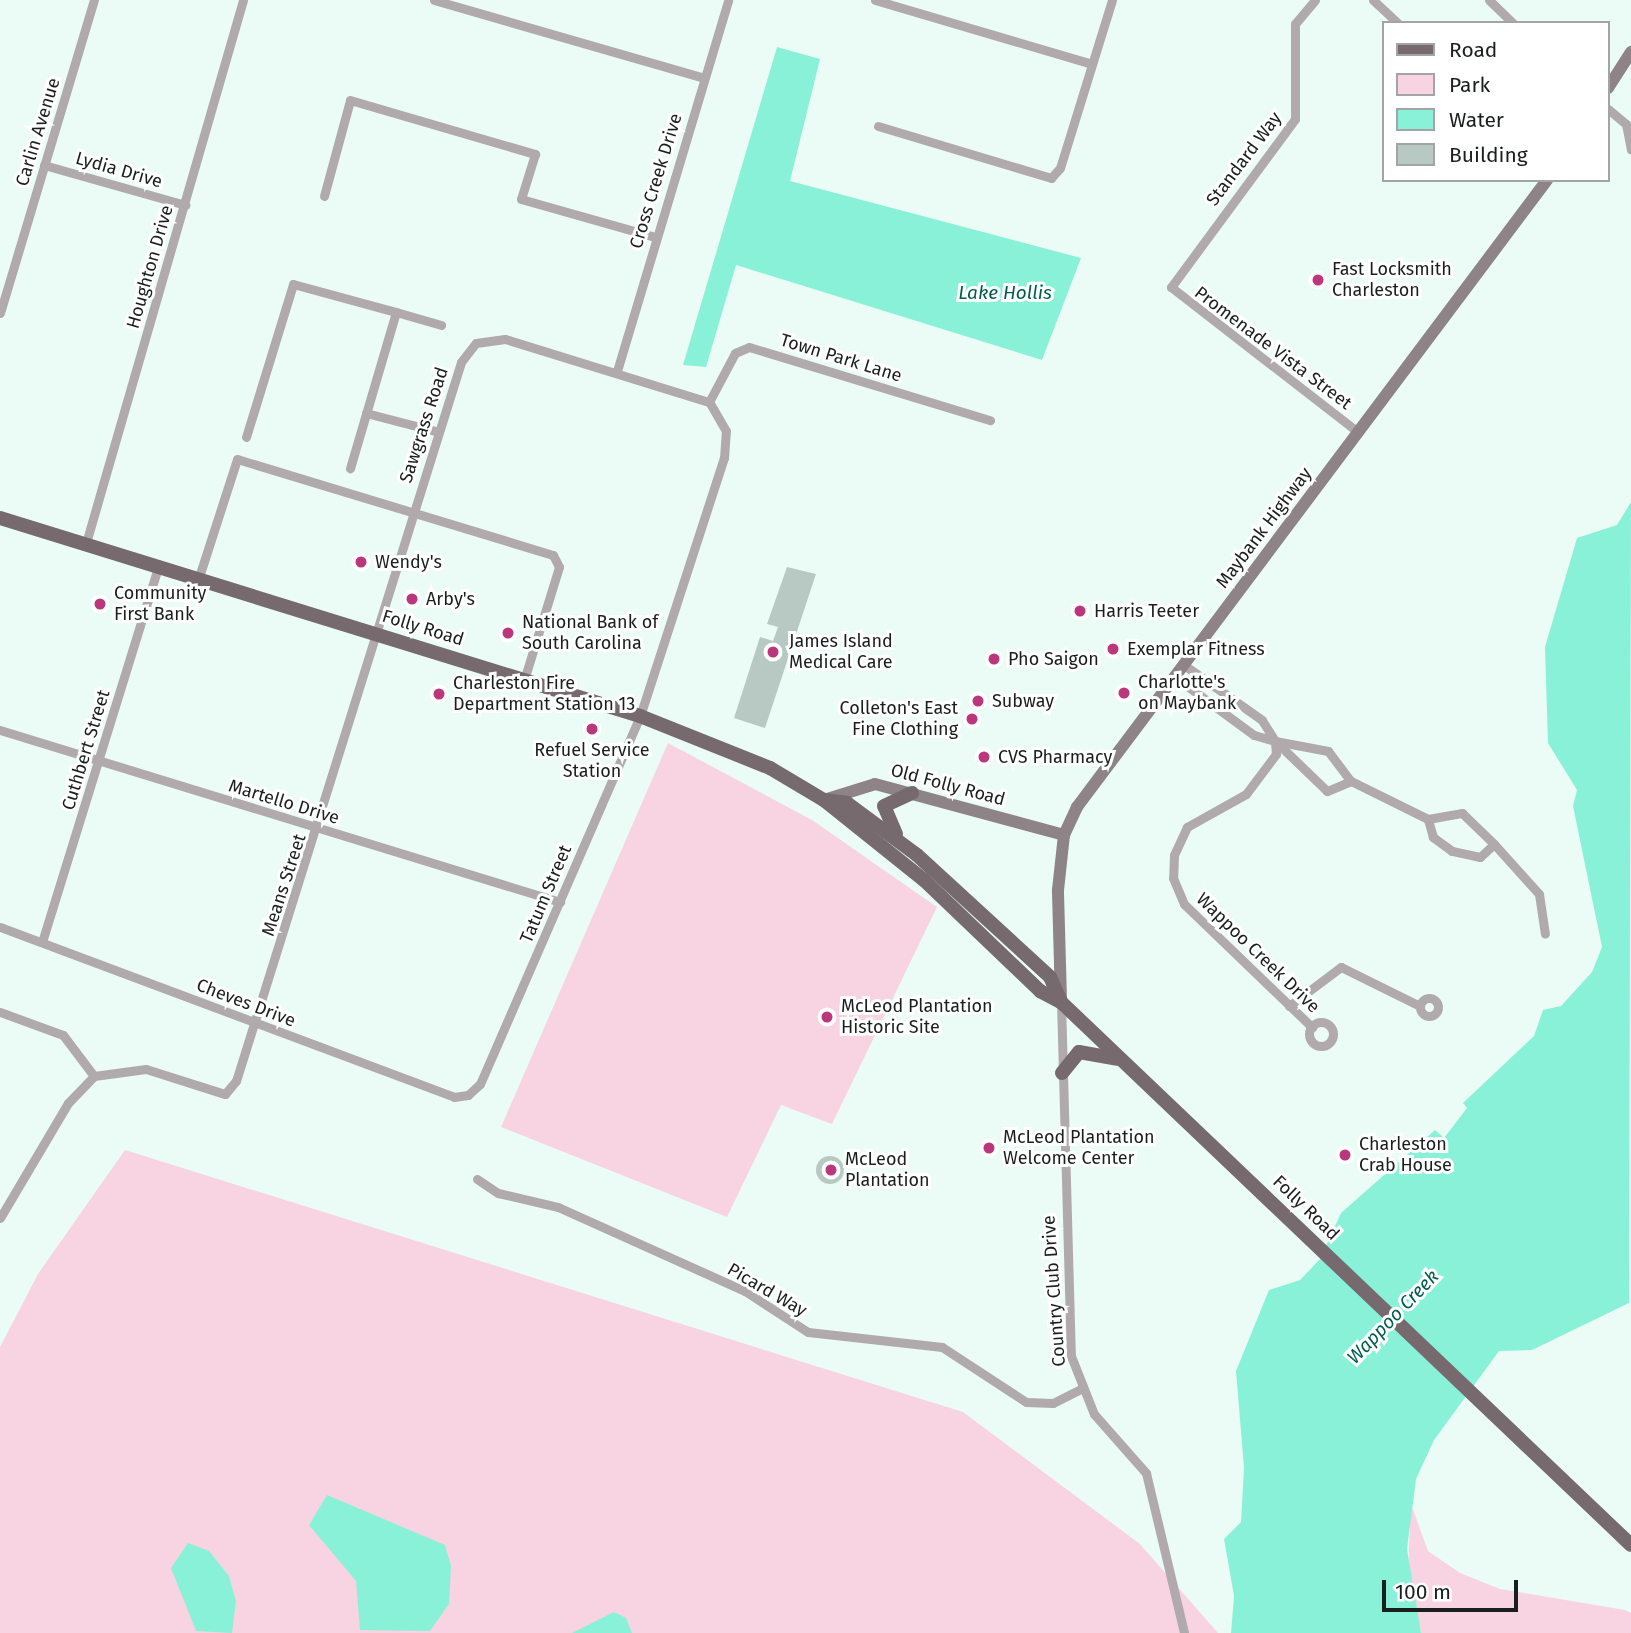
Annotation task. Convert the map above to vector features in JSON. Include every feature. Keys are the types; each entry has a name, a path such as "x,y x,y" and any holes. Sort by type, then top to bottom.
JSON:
{"main road":[{"path":"1610,85 1631,52"},
{"name":"Maybank Highway","path":"1061,1002 1058,890 1065,835 1102,769 1175,677 1546,182"},
{"name":"Folly Road","path":"0,518 640,716 770,768 824,800 924,880 1040,991 1061,1002 1631,1545"},
{"name":"Old Folly Road","path":"824,800 875,784 1065,835"},
{"path":"909,848 883,813 893,797 912,793"},
{"name":"Folly Road","path":"824,800 847,803 909,848 1049,977 1061,1002"},
{"path":"1062,1073 1071,1058 1090,1051 1128,1064"}],"street":[{"name":"Carlin Avenue","path":"0,313 94,0"},
{"name":"Houghton Drive","path":"86,543 243,0"},
{"path":"434,0 704,78"},
{"name":"Cross Creek Drive","path":"617,371 728,0"},
{"path":"875,0 1092,64"},
{"path":"878,126 1051,178 1060,168 1112,0"},
{"name":"Standard Way","path":"1171,287 1295,119 1295,24 1315,0"},
{"path":"1373,0 1396,21"},
{"path":"1489,0 1511,21"},
{"path":"324,196 350,100 535,154 521,199 655,237"},
{"path":"1610,111 1626,124 1631,150"},
{"name":"Lydia Drive","path":"44,165 184,205"},
{"path":"246,437 293,284 441,325"},
{"name":"Promenade Vista Street","path":"1171,287 1358,432"},
{"path":"350,468 396,312"},
{"name":"Sawgrass Road","path":"376,634 461,362 488,338 617,371 709,402"},
{"name":"Town Park Lane","path":"709,402 735,352 749,346 990,420"},
{"path":"640,716 724,458 726,431 709,402"},
{"path":"366,413 439,432"},
{"path":"198,580 237,459 557,560 524,680"},
{"name":"Cuthbert Street","path":"42,942 159,567"},
{"name":"Means Street","path":"94,1076 146,1069 225,1094 236,1081 318,829 376,634"},
{"path":"1184,665 1262,720 1275,741 1327,791 1351,782"},
{"path":"1175,677 1254,735 1328,751 1351,782 1428,819 1462,813 1539,894 1545,934"},
{"name":"Tatum Street","path":"480,1084 640,716"},
{"name":"Martello Drive","path":"0,730 560,902"},
{"name":"Wappoo Creek Drive","path":"1275,741 1276,754 1246,793 1187,827 1174,855 1173,878 1184,904 1312,1027"},
{"path":"1428,819 1433,837 1452,851 1480,857 1494,844"},
{"name":"Cheves Drive","path":"0,927 454,1097 480,1084"},
{"path":"1289,1006 1341,967 1420,1006"},
{"name":"Country Club Drive","path":"1061,1002 1064,1241 1071,1356 1081,1389 1094,1414 1146,1474 1184,1633"},
{"path":"0,1012 63,1035 94,1076 68,1103 0,1218"},
{"name":"Picard Way","path":"477,1179 498,1193 558,1207 745,1291 807,1332 942,1347 1026,1402 1053,1403 1081,1389"}],"green space":[{"path":"668,743 812,820 937,907 832,1124 781,1105 727,1217 501,1127"},
{"path":"125,1150 963,1412 1140,1544 1218,1633 0,1633 0,1347 38,1274"},
{"path":"1411,1504 1428,1551 1460,1573 1500,1589 1625,1610 1631,1613 1631,1633 1421,1633 1408,1572"}],"water":[{"name":"Lake Hollis","path":"777,47 820,59 790,181 1081,258 1042,360 736,265 706,367 683,365"},
{"name":"Wappoo Creek","path":"1631,502 1629,1303 1532,1350 1499,1351 1434,1440 1416,1479 1407,1549 1421,1633 1231,1633 1234,1596 1224,1539 1241,1522 1244,1468 1236,1371 1269,1290 1300,1280 1320,1259 1341,1213 1435,1130 1444,1138 1467,1108 1463,1103 1534,1036 1543,1010 1561,1006 1592,972 1602,947 1573,806 1577,790 1548,743 1545,647 1577,538 1617,525"},
{"path":"327,1495 445,1545 451,1566 449,1604 430,1631 360,1630 356,1581 309,1525"},
{"path":"188,1543 209,1551 229,1576 236,1601 232,1633 196,1631 171,1568"},
{"path":"614,1612 626,1618 632,1633 572,1633"}],"building":[{"name":"James Island Medical Care","path":"787,567 816,574 765,728 734,718 760,637 773,641 778,627 767,624"},
{"name":"McLeod Plantation","path":"830,1156 840,1160 844,1170 840,1180 830,1184 820,1180 816,1170 820,1160"}],"place":[{"name":"Fast Locksmith Charleston","path":"1318,280"},
{"name":"Wendy's","path":"361,562"},
{"name":"Arby's","path":"412,599"},
{"name":"Community First Bank","path":"100,604"},
{"name":"Harris Teeter","path":"1080,611"},
{"name":"National Bank of South Carolina","path":"508,633"},
{"name":"Exemplar Fitness","path":"1113,649"},
{"name":"James Island Medical Care","path":"773,652"},
{"name":"Pho Saigon","path":"994,659"},
{"name":"Charlotte's on Maybank","path":"1124,693"},
{"name":"Charleston Fire Department Station 13","path":"439,694"},
{"name":"Subway","path":"978,701"},
{"name":"Colleton's East Fine Clothing","path":"972,719"},
{"name":"Refuel Service Station","path":"592,729"},
{"name":"CVS Pharmacy","path":"984,757"},
{"name":"McLeod Plantation Historic Site","path":"827,1017"},
{"name":"McLeod Plantation Welcome Center","path":"989,1148"},
{"name":"Charleston Crab House","path":"1345,1155"},
{"name":"McLeod Plantation","path":"831,1170"}]}
